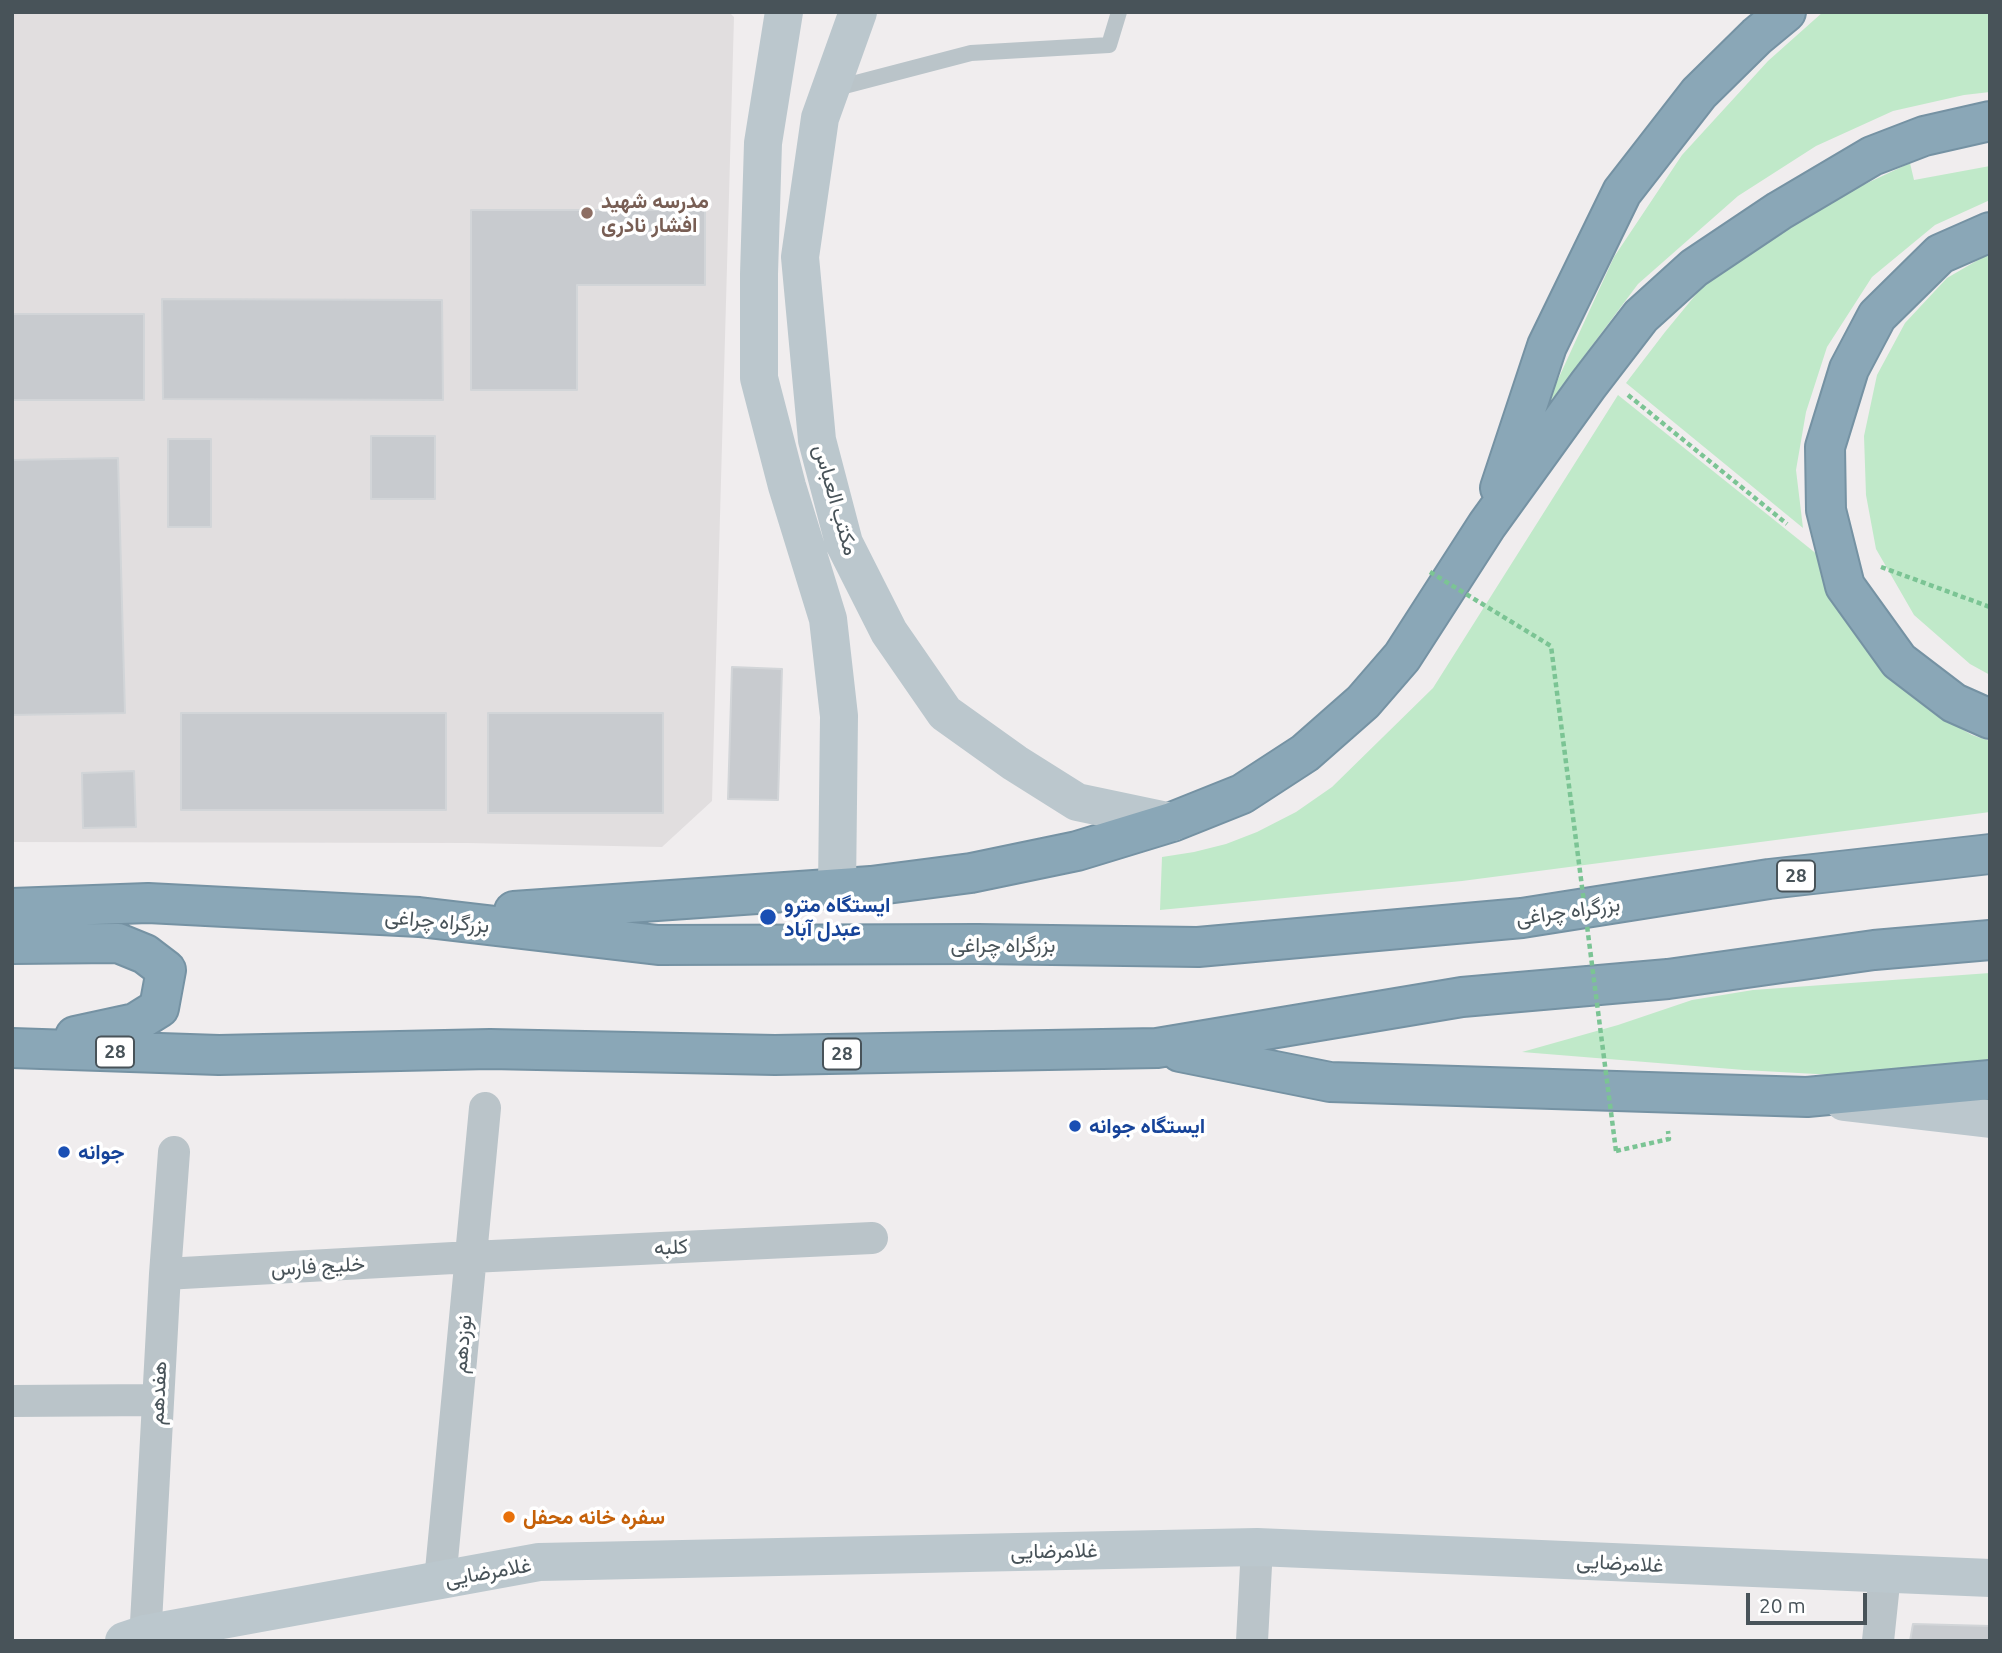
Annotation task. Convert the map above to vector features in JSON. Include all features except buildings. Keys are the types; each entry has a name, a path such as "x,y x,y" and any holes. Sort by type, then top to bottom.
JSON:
{"highway":[{"path":"1487,525 1547,346 1622,192 1699,93 1757,36 1786,12"},
{"path":"419,917 837,889 971,873 1077,850 1172,822 1242,794 1305,753 1363,702 1402,657 1487,525 1599,371 1641,316 1694,268 1779,211 1872,156 1924,136 1990,121"},
{"path":"1990,232 1940,254 1877,316 1849,369 1825,447 1825,459 1826,510 1845,586 1899,661 1954,703 1990,719"},
{"name":"بزرگراه چراغی","path":"12,908 148,903 419,917 658,945 992,944 1198,947 1522,918 1769,879 1990,854"},
{"name":"28","path":"15,1048 219,1055 490,1049 775,1055 1157,1048 1462,997 1668,979 1874,950 1990,940"},
{"path":"12,944 118,943 145,954 166,970 159,1008 135,1023 15,1048"},
{"path":"1157,1048 1330,1082 1807,1097 1990,1080"}],"main road":[{"name":"مکتب العباس","path":"784,12 763,143 759,378 787,486 828,619 839,716 837,889"},
{"name":"مکتب العباس","path":"858,12 820,118 800,257 817,440 844,543 889,632 945,713 1077,802 1172,822"},
{"path":"1807,1097 1990,1119"},
{"name":"غلامرضایی","path":"138,1639 540,1562 1257,1547 1990,1578"}],"street":[{"name":"نوزدهم","path":"440,1581 485,1108"},
{"name":"هفدهم","path":"138,1639 158,1400 174,1152"},
{"name":"کلبه","path":"471,1257 872,1238"},
{"name":"خلیج فارس","path":"165,1274 471,1257"},
{"path":"12,1401 158,1400"},
{"path":"1252,1641 1257,1547"},
{"path":"1878,1641 1885,1574"}],"lane":[{"path":"830,89 971,53 1109,45 1119,12"}],"path":[{"path":"1599,371 1788,525"},
{"path":"1883,577 1876,565 1990,607"},
{"path":"1430,572 1550,646 1616,1151 1669,1139"}],"shaded area":[{"path":"12,12 729,12 734,17 712,801 662,847 468,843 12,842"}],"green space":[{"path":"1823,12 1990,12 1990,92 1893,111 1816,146 1738,196 1638,284 1544,410 1614,257 1682,155 1768,61"},
{"path":"1910,163 1914,180 1990,166 1990,200 1935,225 1872,277 1827,347 1806,412 1796,470 1803,528 1626,383 1707,281 1829,201"},
{"path":"1990,253 1990,675 1970,664 1914,615 1876,549 1866,495 1864,436 1877,375 1905,323 1947,278"},
{"path":"1618,395 1818,555 1846,620 1889,676 1943,718 1972,735 1990,741 1990,812 1462,881 1160,910 1162,857 1226,844 1296,812 1332,787 1433,688"},
{"path":"1990,973 1990,1068 1870,1077 1522,1052 1618,1025 1692,1000 1753,990"}],"place":[{"name":"مدرسه شهید افشار نادری","path":"587,213"},
{"name":"ایستگاه مترو عبدل آباد","path":"768,917"},
{"name":"ایستگاه جوانه","path":"1075,1126"},
{"name":"جوانه","path":"64,1152"},
{"name":"سفره خانه محفل","path":"509,1517"}]}
